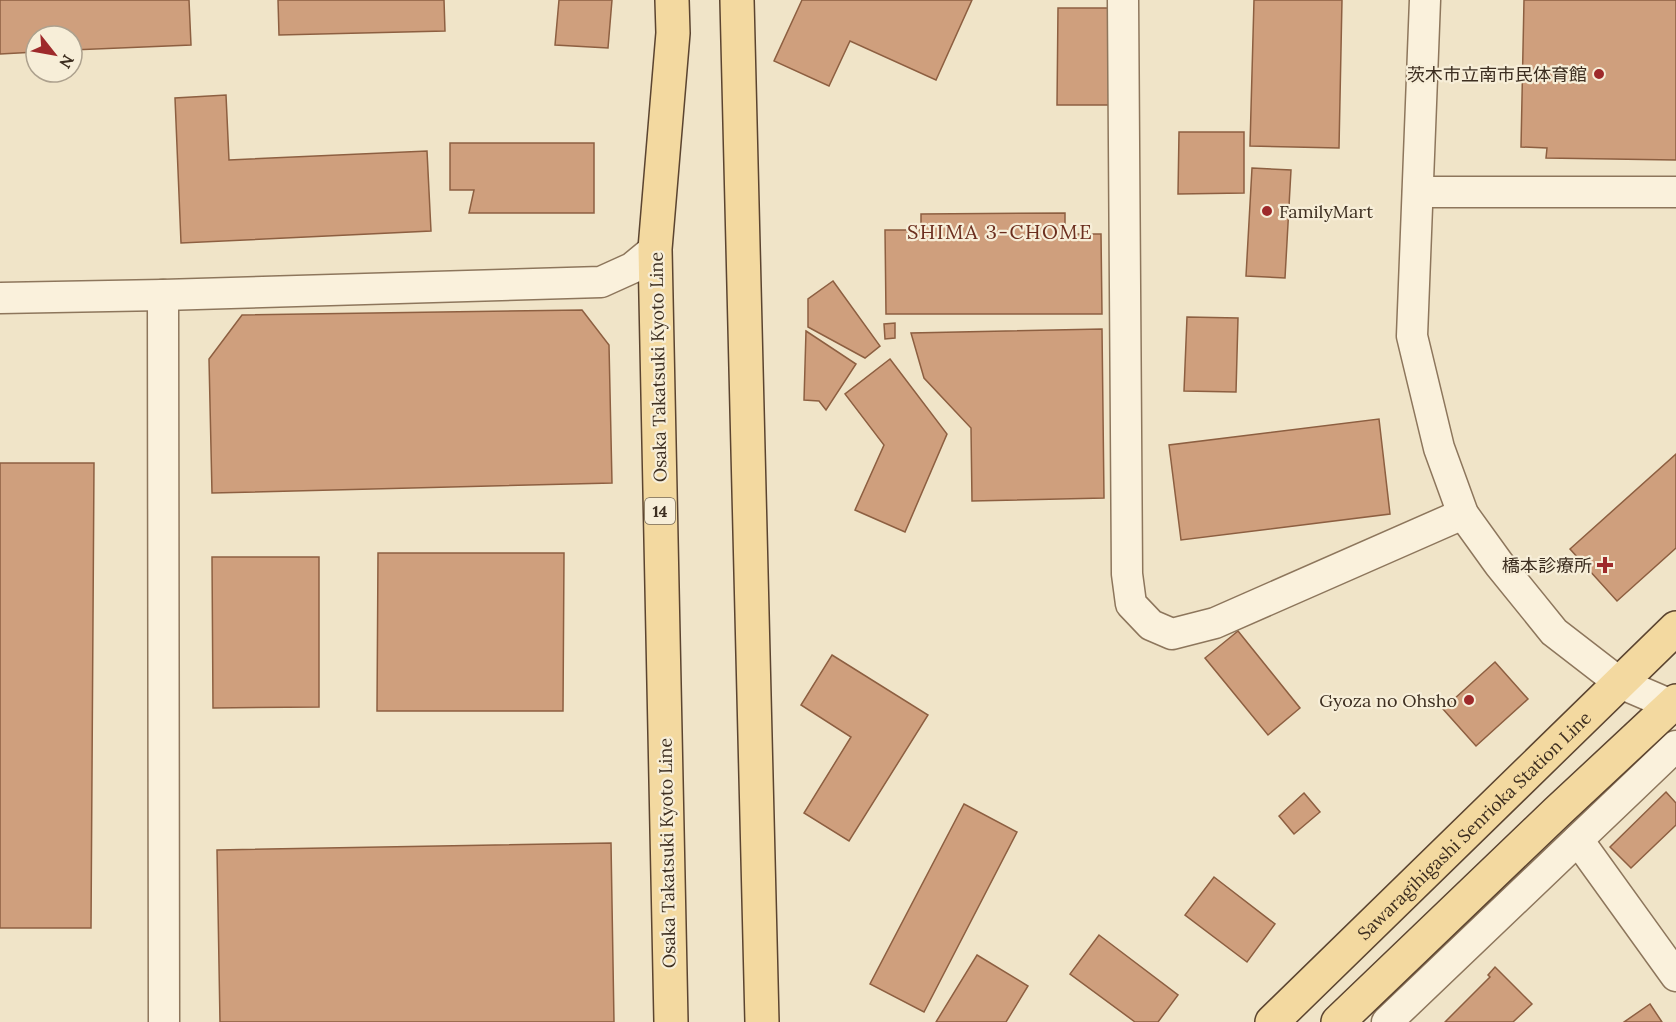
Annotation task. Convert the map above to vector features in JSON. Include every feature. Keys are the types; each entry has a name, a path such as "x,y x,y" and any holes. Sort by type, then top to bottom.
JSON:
{"main road":[{"name":"Osaka Takatsuki Kyoto Line","path":"671,1022 655,249 673,33 672,0"},
{"path":"737,0 762,1022"},
{"name":"Sawaragihigashi Senrioka Station Line","path":"1272,1022 1676,628"},
{"path":"1338,1022 1557,812 1674,704"}],"street":[{"path":"1123,0 1127,574 1131,604 1151,625 1172,634 1215,623 1463,514"},
{"path":"1425,0 1412,336 1439,447 1463,514 1499,564 1554,632 1620,683 1674,704"},
{"path":"1418,192 1676,192"},
{"path":"0,298 601,282 632,268 655,249"},
{"path":"163,295 164,1022"},
{"path":"1387,1022 1676,746"},
{"path":"1578,840 1676,976"}],"building":[{"path":"0,0 189,0 191,45 84,49 84,24 24,24 24,53 0,54"},
{"path":"278,0 444,0 445,31 279,35"},
{"path":"559,0 612,0 608,48 555,45"},
{"path":"802,0 972,0 936,80 850,41 829,86 774,61"},
{"path":"1254,0 1342,0 1339,148 1250,146"},
{"name":"茨木市立南市民体育館","path":"1524,0 1676,0 1676,160 1546,158 1547,148 1521,147"},
{"path":"1058,8 1111,8 1110,105 1057,105"},
{"path":"226,95 229,160 427,151 431,231 181,243 175,98"},
{"path":"1179,132 1244,132 1244,193 1178,194"},
{"path":"450,143 594,143 594,213 469,213 474,190 450,190"},
{"path":"1252,168 1291,170 1285,278 1246,276"},
{"path":"1065,213 1065,234 1101,234 1102,314 886,314 885,230 921,230 921,214"},
{"path":"833,281 880,346 865,358 808,327 808,299"},
{"path":"582,310 609,345 612,483 212,493 209,359 242,315"},
{"path":"1187,317 1238,318 1236,392 1184,391"},
{"path":"895,323 895,338 885,339 884,324"},
{"path":"1102,329 1104,498 972,501 971,428 924,378 911,333"},
{"path":"806,331 856,364 826,410 819,401 804,400"},
{"path":"890,359 947,434 905,532 855,510 884,445 845,394"},
{"path":"1379,419 1390,514 1181,540 1169,445"},
{"path":"1676,454 1676,548 1617,601 1570,549"},
{"path":"0,463 94,463 91,928 0,928"},
{"path":"378,553 564,553 563,711 377,711"},
{"path":"212,557 319,557 319,707 213,708"},
{"path":"1238,631 1300,708 1268,735 1205,658"},
{"path":"832,655 928,715 849,841 804,813 851,737 801,705"},
{"path":"1495,662 1528,699 1476,746 1443,709"},
{"path":"1666,792 1676,803 1676,825 1631,868 1610,847"},
{"path":"1304,793 1320,812 1294,834 1279,816"},
{"path":"964,804 1017,832 924,1012 870,984"},
{"path":"611,843 614,1022 220,1022 217,850"},
{"path":"1214,877 1275,924 1247,962 1185,915"},
{"path":"1099,935 1178,995 1158,1022 1135,1022 1070,974"},
{"path":"977,955 1028,986 1006,1022 936,1022"},
{"path":"1495,967 1532,1004 1513,1022 1445,1022 1490,977 1488,975"},
{"path":"1650,1004 1662,1022 1624,1022"}],"place":[{"name":"茨木市立南市民体育館","path":"1599,74"},
{"name":"FamilyMart","path":"1267,211"},
{"name":"橋本診療所","path":"1605,565"},
{"name":"Gyoza no Ohsho","path":"1469,700"}],"district":[{"name":"SHIMA 3-CHOME","path":"1000,231"}]}
